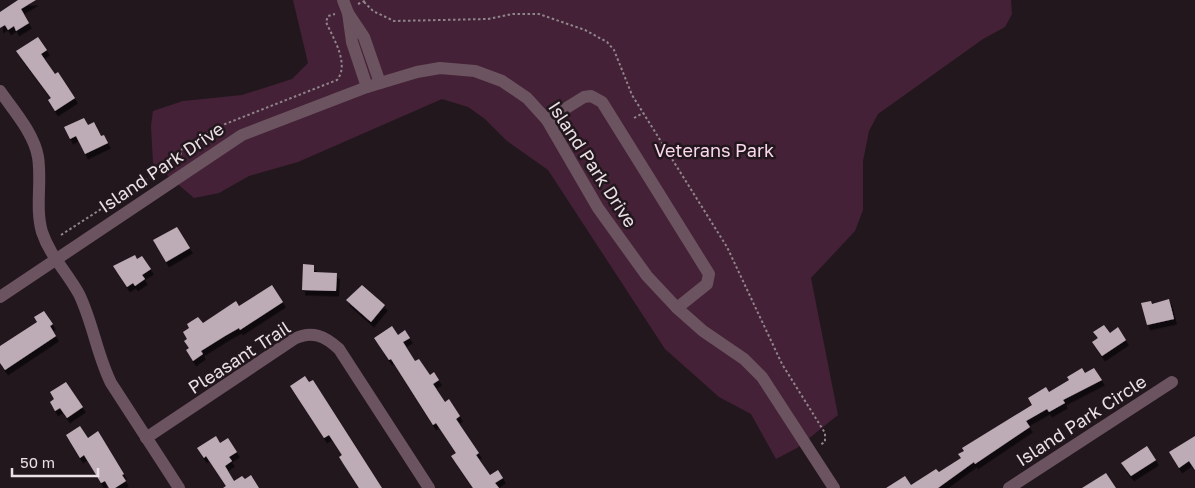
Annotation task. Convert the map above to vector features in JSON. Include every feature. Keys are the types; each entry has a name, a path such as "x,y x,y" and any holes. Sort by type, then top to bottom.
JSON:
{"street":[{"path":"346,8 364,37 380,83"},
{"path":"346,8 352,42 367,87"},
{"name":"Island Park Drive","path":"0,297 242,135 380,83 440,68 475,72 508,85 527,98 547,120 598,208 647,276 677,308 703,331 744,359 762,377 834,488"},
{"path":"0,91 33,141 38,155 40,218 48,248 78,294 90,320 95,344 111,383 179,488"},
{"path":"547,120 584,97 591,96 602,102 709,274 707,284 677,308"},
{"name":"Pleasant Trail","path":"146,438 294,340 306,335 320,335 339,348 430,488"},
{"name":"Island Park Circle","path":"1009,488 1172,382"}],"path":[{"path":"62,235 180,158 181,150 220,126 337,80 342,74 342,64 326,19 346,8 366,1 373,11 394,21 488,19 528,13 539,14 585,30 607,42 614,50 632,95 727,247 782,364 825,433 825,442 810,452"},
{"path":"634,118 643,113"}],"green space":[{"name":"Veterans Park","path":"293,0 1011,0 1012,14 1005,27 983,39 878,114 869,131 863,161 863,210 855,231 811,278 838,415 797,448 776,459 751,414 719,397 665,349 548,170 507,141 485,119 468,107 442,99 298,162 249,176 219,193 194,198 153,163 151,126 153,111 183,101 242,95 292,79 308,63"}],"building":[{"path":"18,0 36,0 21,9 29,23 16,31 14,26 8,30 5,25 0,28 0,12"},
{"path":"38,37 47,50 41,54 55,74 58,72 75,98 55,111 48,100 51,98 16,51"},
{"path":"84,118 88,125 94,122 101,136 104,135 108,143 85,154 76,136 70,139 64,127"},
{"path":"177,227 190,248 166,262 153,240"},
{"path":"135,255 137,259 142,256 151,269 142,275 145,279 135,286 133,283 127,287 113,266"},
{"path":"303,264 314,265 314,272 337,273 336,291 302,290"},
{"path":"272,285 283,302 240,330 239,328 201,351 203,354 193,361 186,350 189,348 184,341 187,339 183,332 189,328 187,324 198,317 203,323 236,301 239,306"},
{"path":"362,285 385,305 371,322 346,300"},
{"path":"1169,299 1174,319 1147,325 1141,303 1151,301 1152,304"},
{"path":"44,311 53,324 50,326 56,336 5,370 0,363 0,346 37,322 34,317"},
{"path":"1104,325 1110,333 1118,327 1126,340 1102,356 1092,342 1098,338 1093,332"},
{"path":"392,326 398,335 405,330 410,338 403,342 415,361 419,359 430,375 434,372 439,380 433,384 445,402 449,399 460,416 456,419 479,453 476,455 490,475 498,470 503,478 495,483 499,488 473,488 451,456 456,453 436,423 433,425 391,359 389,360 374,338"},
{"path":"1082,368 1085,373 1094,368 1102,380 1063,400 1065,403 1049,412 1047,409 1026,421 1030,427 975,464 974,462 938,488 886,488 905,476 911,485 936,469 939,472 961,458 958,454 964,451 962,448 1032,405 1028,398 1046,387 1049,392 1069,380 1067,377"},
{"path":"305,376 309,382 313,380 382,488 359,488 339,457 342,455 329,435 324,438 290,386"},
{"path":"66,382 83,407 67,418 60,408 55,411 50,402 54,399 50,392"},
{"path":"80,426 88,438 98,431 124,474 122,475 126,481 115,488 109,488 105,481 101,483 84,455 80,458 66,435"},
{"path":"216,436 220,443 228,438 237,452 229,457 232,461 225,466 234,481 242,476 245,479 251,475 259,488 223,488 226,486 206,456 204,458 197,448"},
{"path":"1195,436 1195,470 1189,461 1179,468 1169,452"},
{"path":"1147,446 1156,460 1131,476 1121,463"},
{"path":"1106,473 1116,488 1082,488"}]}
